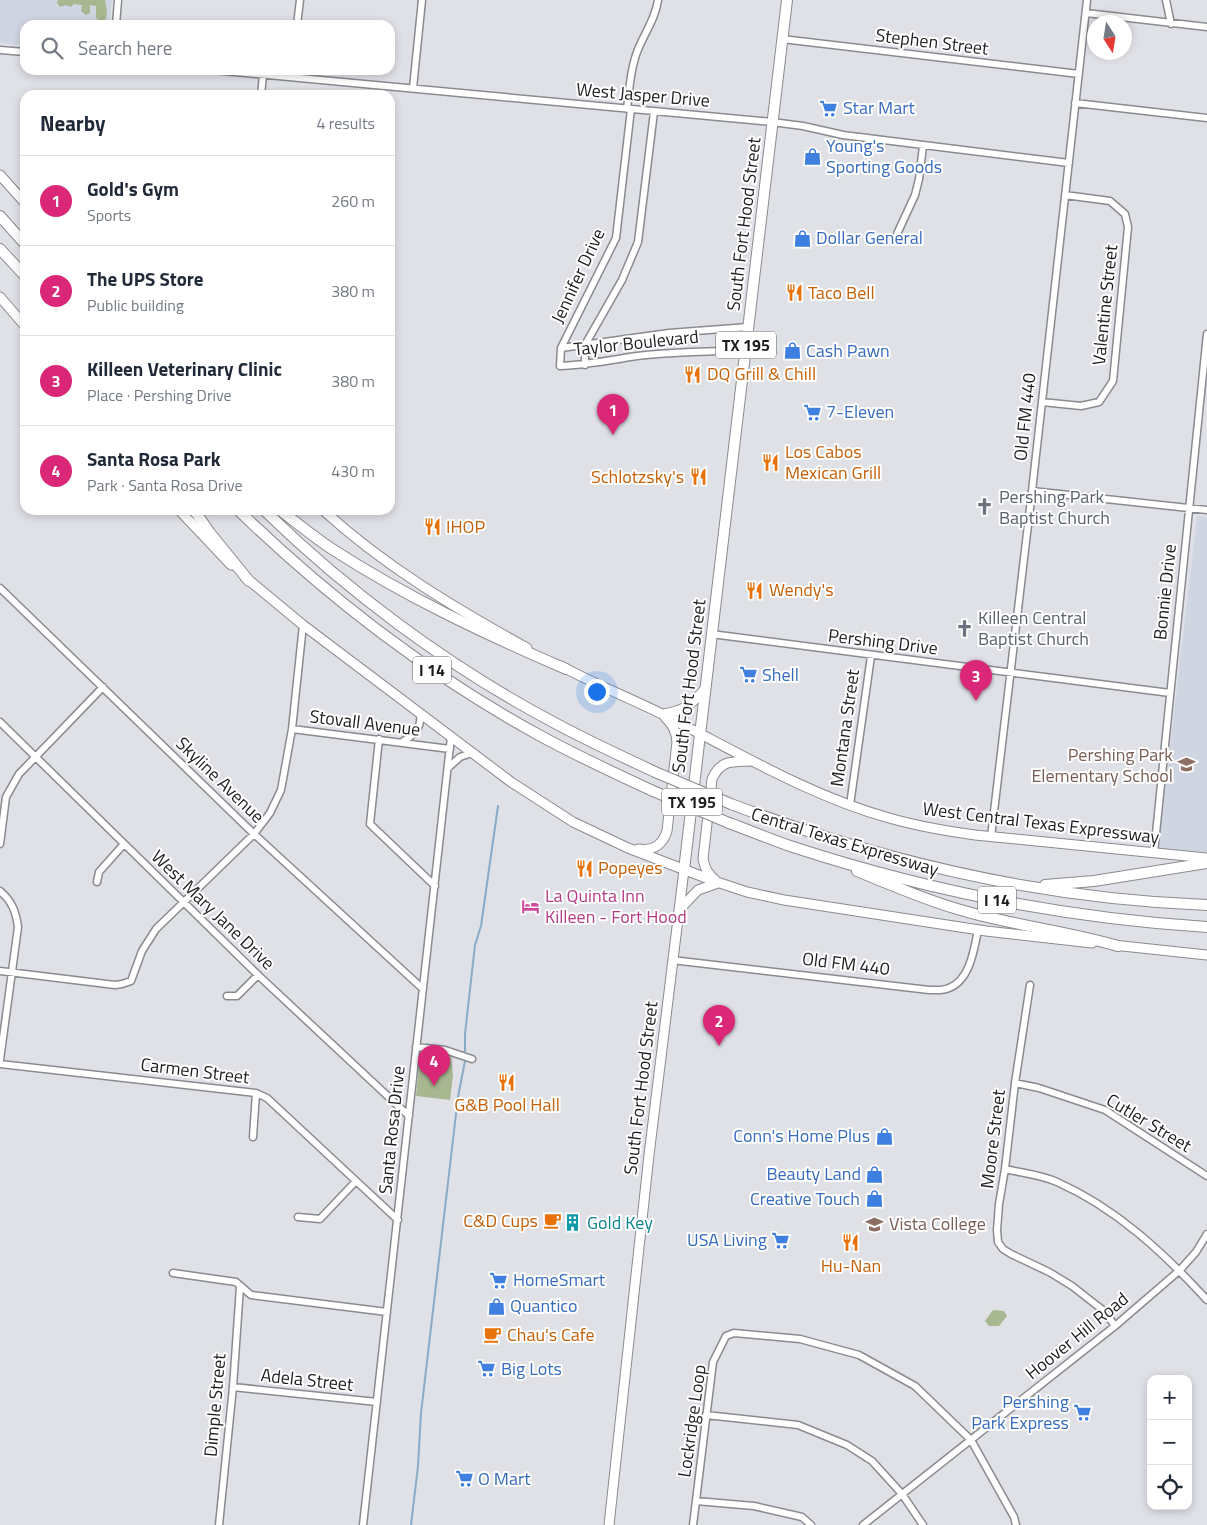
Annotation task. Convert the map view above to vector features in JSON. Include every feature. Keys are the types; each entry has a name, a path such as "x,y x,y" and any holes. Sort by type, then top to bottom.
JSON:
{"highway":[{"name":"South Fort Hood Street","path":"684,870 786,0"},
{"path":"0,216 20,238"},
{"path":"0,249 20,271"},
{"path":"197,515 249,581"},
{"name":"Central Texas Expressway","path":"243,515 329,592 392,641 446,679 537,734 653,791 793,847 928,885 1015,904 1090,916 1207,927"},
{"name":"Central Texas Expressway","path":"269,515 332,572 404,628 447,658 552,722 655,772 731,804 843,843 925,864 1025,886 1122,899 1207,905"},
{"path":"287,515 330,548 394,587 496,638 566,669"},
{"path":"793,847 953,908 1045,930 1082,936 1118,946"},
{"path":"1025,886 1094,881 1207,863"}],"main road":[{"path":"0,175 20,197"},
{"path":"0,297 20,320"},
{"path":"184,515 222,556 249,581 303,625 472,753 511,782 573,822 628,848 718,883 784,900 978,930 1207,955"},
{"name":"West Central Texas Expressway","path":"329,515 379,557 433,594 566,669 662,714 806,786 850,805 913,824 991,837 1207,858"},
{"path":"662,714 680,711 692,704 705,689"},
{"path":"628,848 648,850 657,847 664,841 667,831 677,742 676,733 662,714"},
{"path":"718,883 708,874 704,867 703,859 712,779 716,770 723,764 754,761"},
{"name":"South Fort Hood Street","path":"609,1525 649,1155 684,870"},
{"path":"678,910 698,890 718,883"}],"street":[{"path":"116,20 118,0"},
{"path":"298,20 300,0"},
{"path":"413,88 422,0"},
{"name":"Jennifer Drive","path":"560,366 561,348 616,238 635,57 652,22 658,0"},
{"name":"Old FM 440","path":"991,837 1087,0"},
{"path":"1166,0 1171,24"},
{"path":"1086,13 1207,27"},
{"name":"Stephen Street","path":"782,39 1079,74"},
{"path":"0,50 20,52"},
{"path":"261,90 263,75"},
{"name":"West Jasper Drive","path":"301,75 413,88 772,122 803,126 842,135 1069,163"},
{"path":"1075,103 1207,118"},
{"name":"Jennifer Drive","path":"584,365 585,345 622,280 638,242 654,112"},
{"path":"897,234 915,194 923,146"},
{"name":"Valentine Street","path":"1042,402 1081,406 1099,402 1113,381 1128,227 1125,214 1110,201 1065,195"},
{"name":"Taylor Boulevard","path":"561,348 669,333 748,327"},
{"name":"Bonnie Drive","path":"1154,853 1207,334"},
{"name":"Taylor Boulevard","path":"560,366 584,365 688,351 745,350"},
{"path":"1032,491 1207,510"},
{"name":"Skyline Avenue","path":"0,588 254,834 424,990"},
{"name":"Stovall Avenue","path":"303,625 292,730 450,748"},
{"name":"Pershing Drive","path":"711,634 1170,693"},
{"name":"Montana Street","path":"850,805 871,656"},
{"path":"0,844 6,797 19,774 103,687"},
{"path":"401,742 411,737 418,728 421,722 420,714"},
{"name":"West Mary Jane Drive","path":"0,722 258,976 409,1116"},
{"path":"0,971 115,985 131,981 142,951 156,929 254,834 270,813 281,790 292,730"},
{"name":"Santa Rosa Drive","path":"363,1525 451,737"},
{"path":"379,739 370,824 435,886"},
{"path":"448,768 460,757 472,753"},
{"path":"97,882 99,872 124,844"},
{"path":"0,892 12,904 18,926 0,1060"},
{"name":"Old FM 440","path":"672,960 941,990 950,988 965,974 971,960 978,930"},
{"path":"227,996 237,996 258,976"},
{"name":"Moore Street","path":"1030,985 999,1204 998,1242 1002,1249 1072,1286 1104,1312 1115,1326"},
{"path":"416,1047 445,1050 472,1059"},
{"name":"Carmen Street","path":"0,1064 256,1094 266,1098 398,1220"},
{"name":"Cutler Street","path":"1015,1083 1039,1088 1105,1110 1207,1176"},
{"path":"253,1137 256,1094"},
{"path":"1005,1169 1056,1181 1112,1212 1180,1270 1207,1300"},
{"path":"298,1217 320,1218 356,1181"},
{"name":"Hoover Hill Road","path":"863,1525 1115,1326 1180,1270 1196,1252 1207,1234"},
{"path":"173,1272 236,1282 250,1295 387,1312"},
{"name":"Dimple Street","path":"218,1525 233,1387 240,1287"},
{"name":"Lockridge Loop","path":"693,1525 713,1362 726,1336 734,1333 800,1339 859,1356 915,1386 971,1440 1014,1517 1016,1525"},
{"name":"Adela Street","path":"233,1387 377,1402"},
{"path":"706,1415 798,1426 848,1445 872,1461 902,1494 923,1525"},
{"path":"696,1501 754,1506 802,1517 811,1525"}],"shaded area":[{"path":"0,0 112,0 110,20 20,20 20,45 0,43"},
{"name":"Pershing Park Elementary School","path":"1197,516 1207,517 1207,853 1158,848"}],"green space":[{"path":"58,0 105,0 106,19 98,20 96,18 96,6 90,5 90,13 86,15 81,11 82,5 74,4 71,7 66,5 60,7 57,3"},
{"path":"423,1053 451,1057 453,1075 450,1100 416,1096 420,1055"},
{"path":"993,1310 1004,1311 1007,1316 999,1326 989,1326 985,1321"}],"waterway":[{"path":"465,1051 465,1034 475,945 481,926 498,806"},
{"path":"411,1525 418,1466 421,1413 458,1097 465,1061"}],"place":[{"name":"Star Mart","path":"829,108"},
{"name":"Young's Sporting Goods","path":"812,156"},
{"name":"Dollar General","path":"802,238"},
{"name":"Taco Bell","path":"794,293"},
{"name":"Cash Pawn","path":"792,351"},
{"name":"DQ Grill & Chill","path":"693,374"},
{"name":"7-Eleven","path":"812,412"},
{"name":"Gold's Gym","path":"613,435"},
{"name":"Los Cabos Mexican Grill","path":"771,462"},
{"name":"Schlotzsky's","path":"698,477"},
{"name":"Pershing Park Baptist Church","path":"985,507"},
{"name":"IHOP","path":"432,527"},
{"name":"Wendy's","path":"755,590"},
{"name":"Killeen Central Baptist Church","path":"964,628"},
{"name":"Shell","path":"748,675"},
{"name":"Killeen Veterinary Clinic","path":"976,701"},
{"name":"Pershing Park Elementary School","path":"1187,765"},
{"name":"Popeyes","path":"584,868"},
{"name":"La Quinta Inn Killeen - Fort Hood","path":"531,906"},
{"name":"The UPS Store","path":"719,1046"},
{"name":"G&B Pool Hall","path":"507,1082"},
{"name":"Santa Rosa Park","path":"434,1086"},
{"name":"Conn's Home Plus","path":"884,1136"},
{"name":"Beauty Land","path":"875,1174"},
{"name":"Creative Touch","path":"874,1199"},
{"name":"C&D Cups","path":"552,1221"},
{"name":"Gold Key","path":"573,1223"},
{"name":"Vista College","path":"875,1224"},
{"name":"USA Living","path":"781,1240"},
{"name":"Hu-Nan","path":"851,1243"},
{"name":"HomeSmart","path":"499,1280"},
{"name":"Quantico","path":"496,1306"},
{"name":"Chau's Cafe","path":"493,1335"},
{"name":"Big Lots","path":"487,1369"},
{"name":"Pershing Park Express","path":"1083,1412"},
{"name":"O Mart","path":"464,1479"}]}
